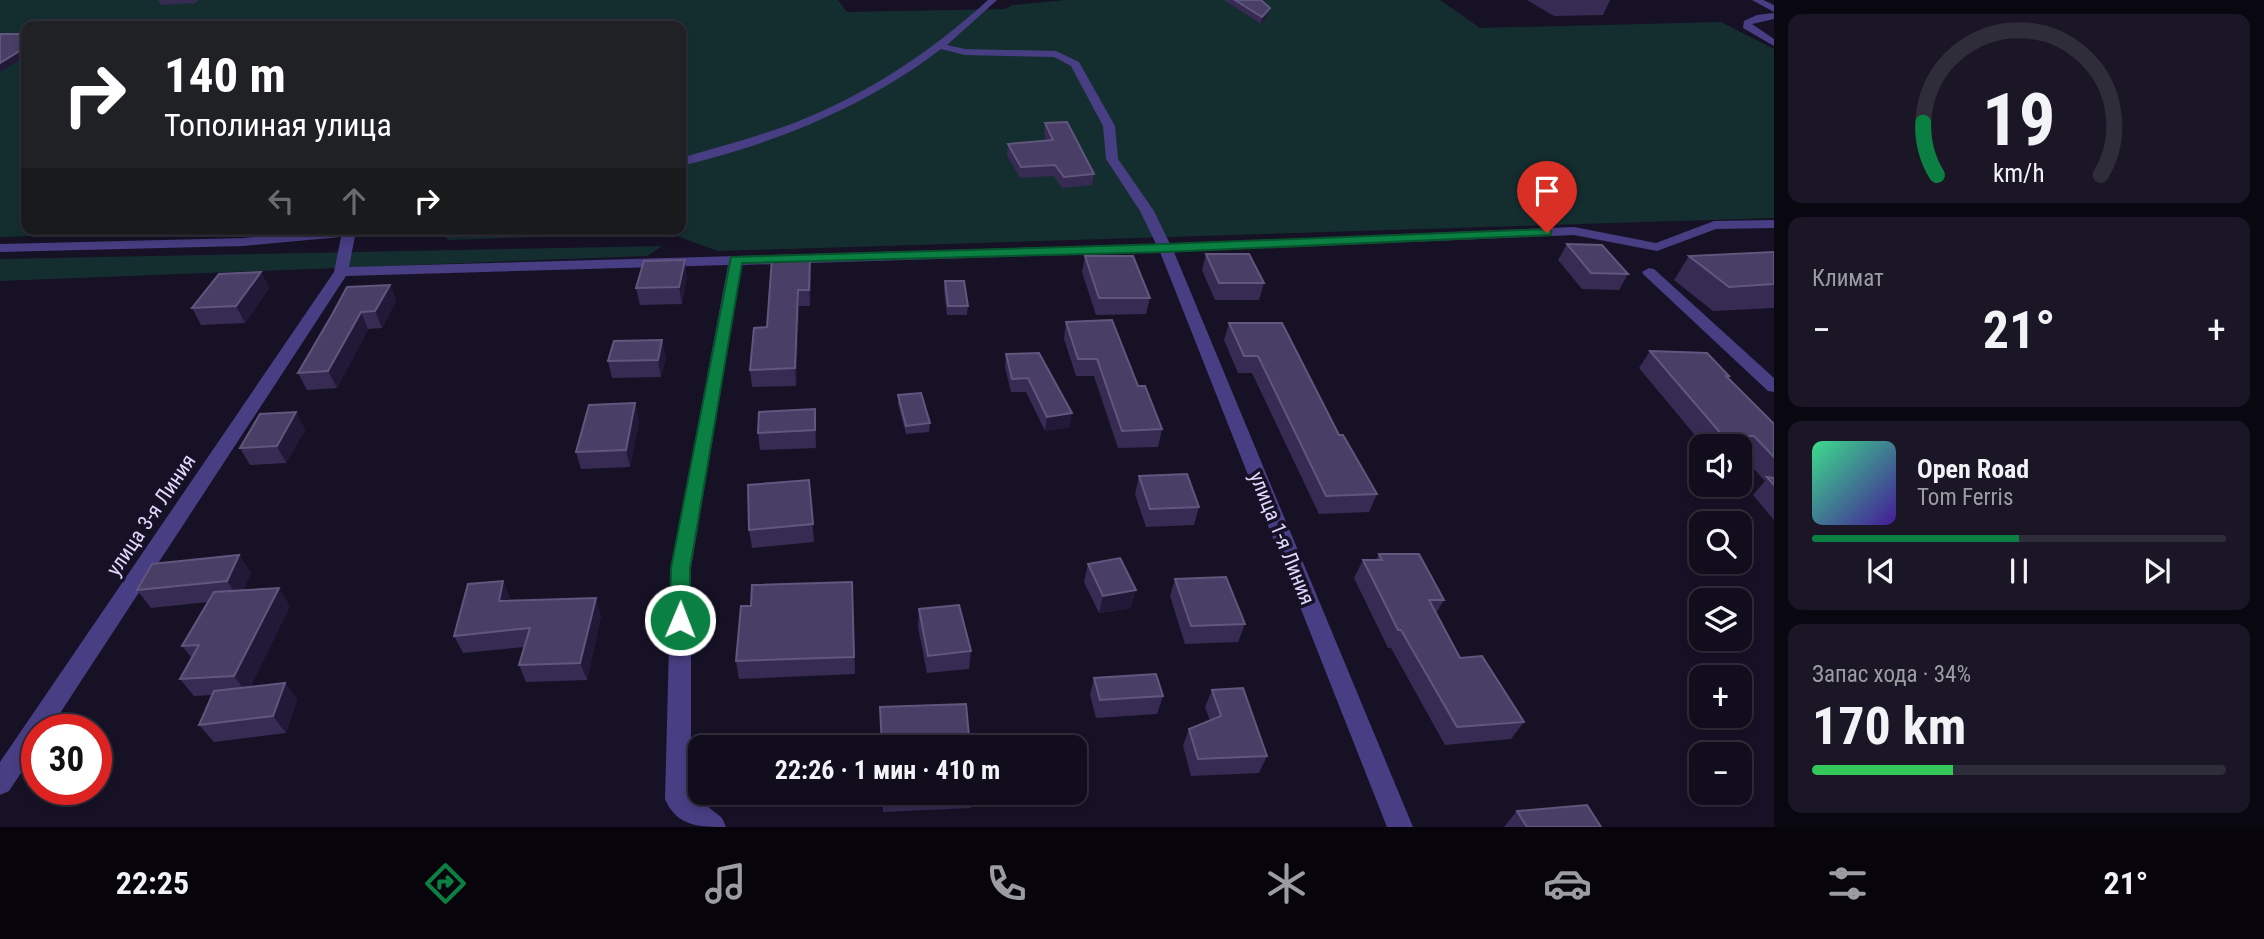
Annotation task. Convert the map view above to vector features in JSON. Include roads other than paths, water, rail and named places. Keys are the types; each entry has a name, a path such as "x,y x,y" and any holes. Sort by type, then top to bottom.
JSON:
{"street":[{"path":"686,160 796,126 900,75 993,0"},
{"path":"1756,0 1774,9"},
{"path":"1774,16 1760,17 1747,23 1748,28 1774,43"},
{"name":"улица 1-я Линия","path":"939,46 965,52 1056,54 1075,64 1109,126 1112,159 1147,211 1165,248 1400,827"},
{"path":"348,235 341,272 1165,248 1574,232 1657,247 1714,225 1774,224"},
{"path":"0,248 220,243 334,235"},
{"path":"713,827 678,799 681,568 736,260"},
{"name":"улица 3-я Линия","path":"0,783 11,751 341,272"},
{"path":"1649,272 1774,387"}]}
